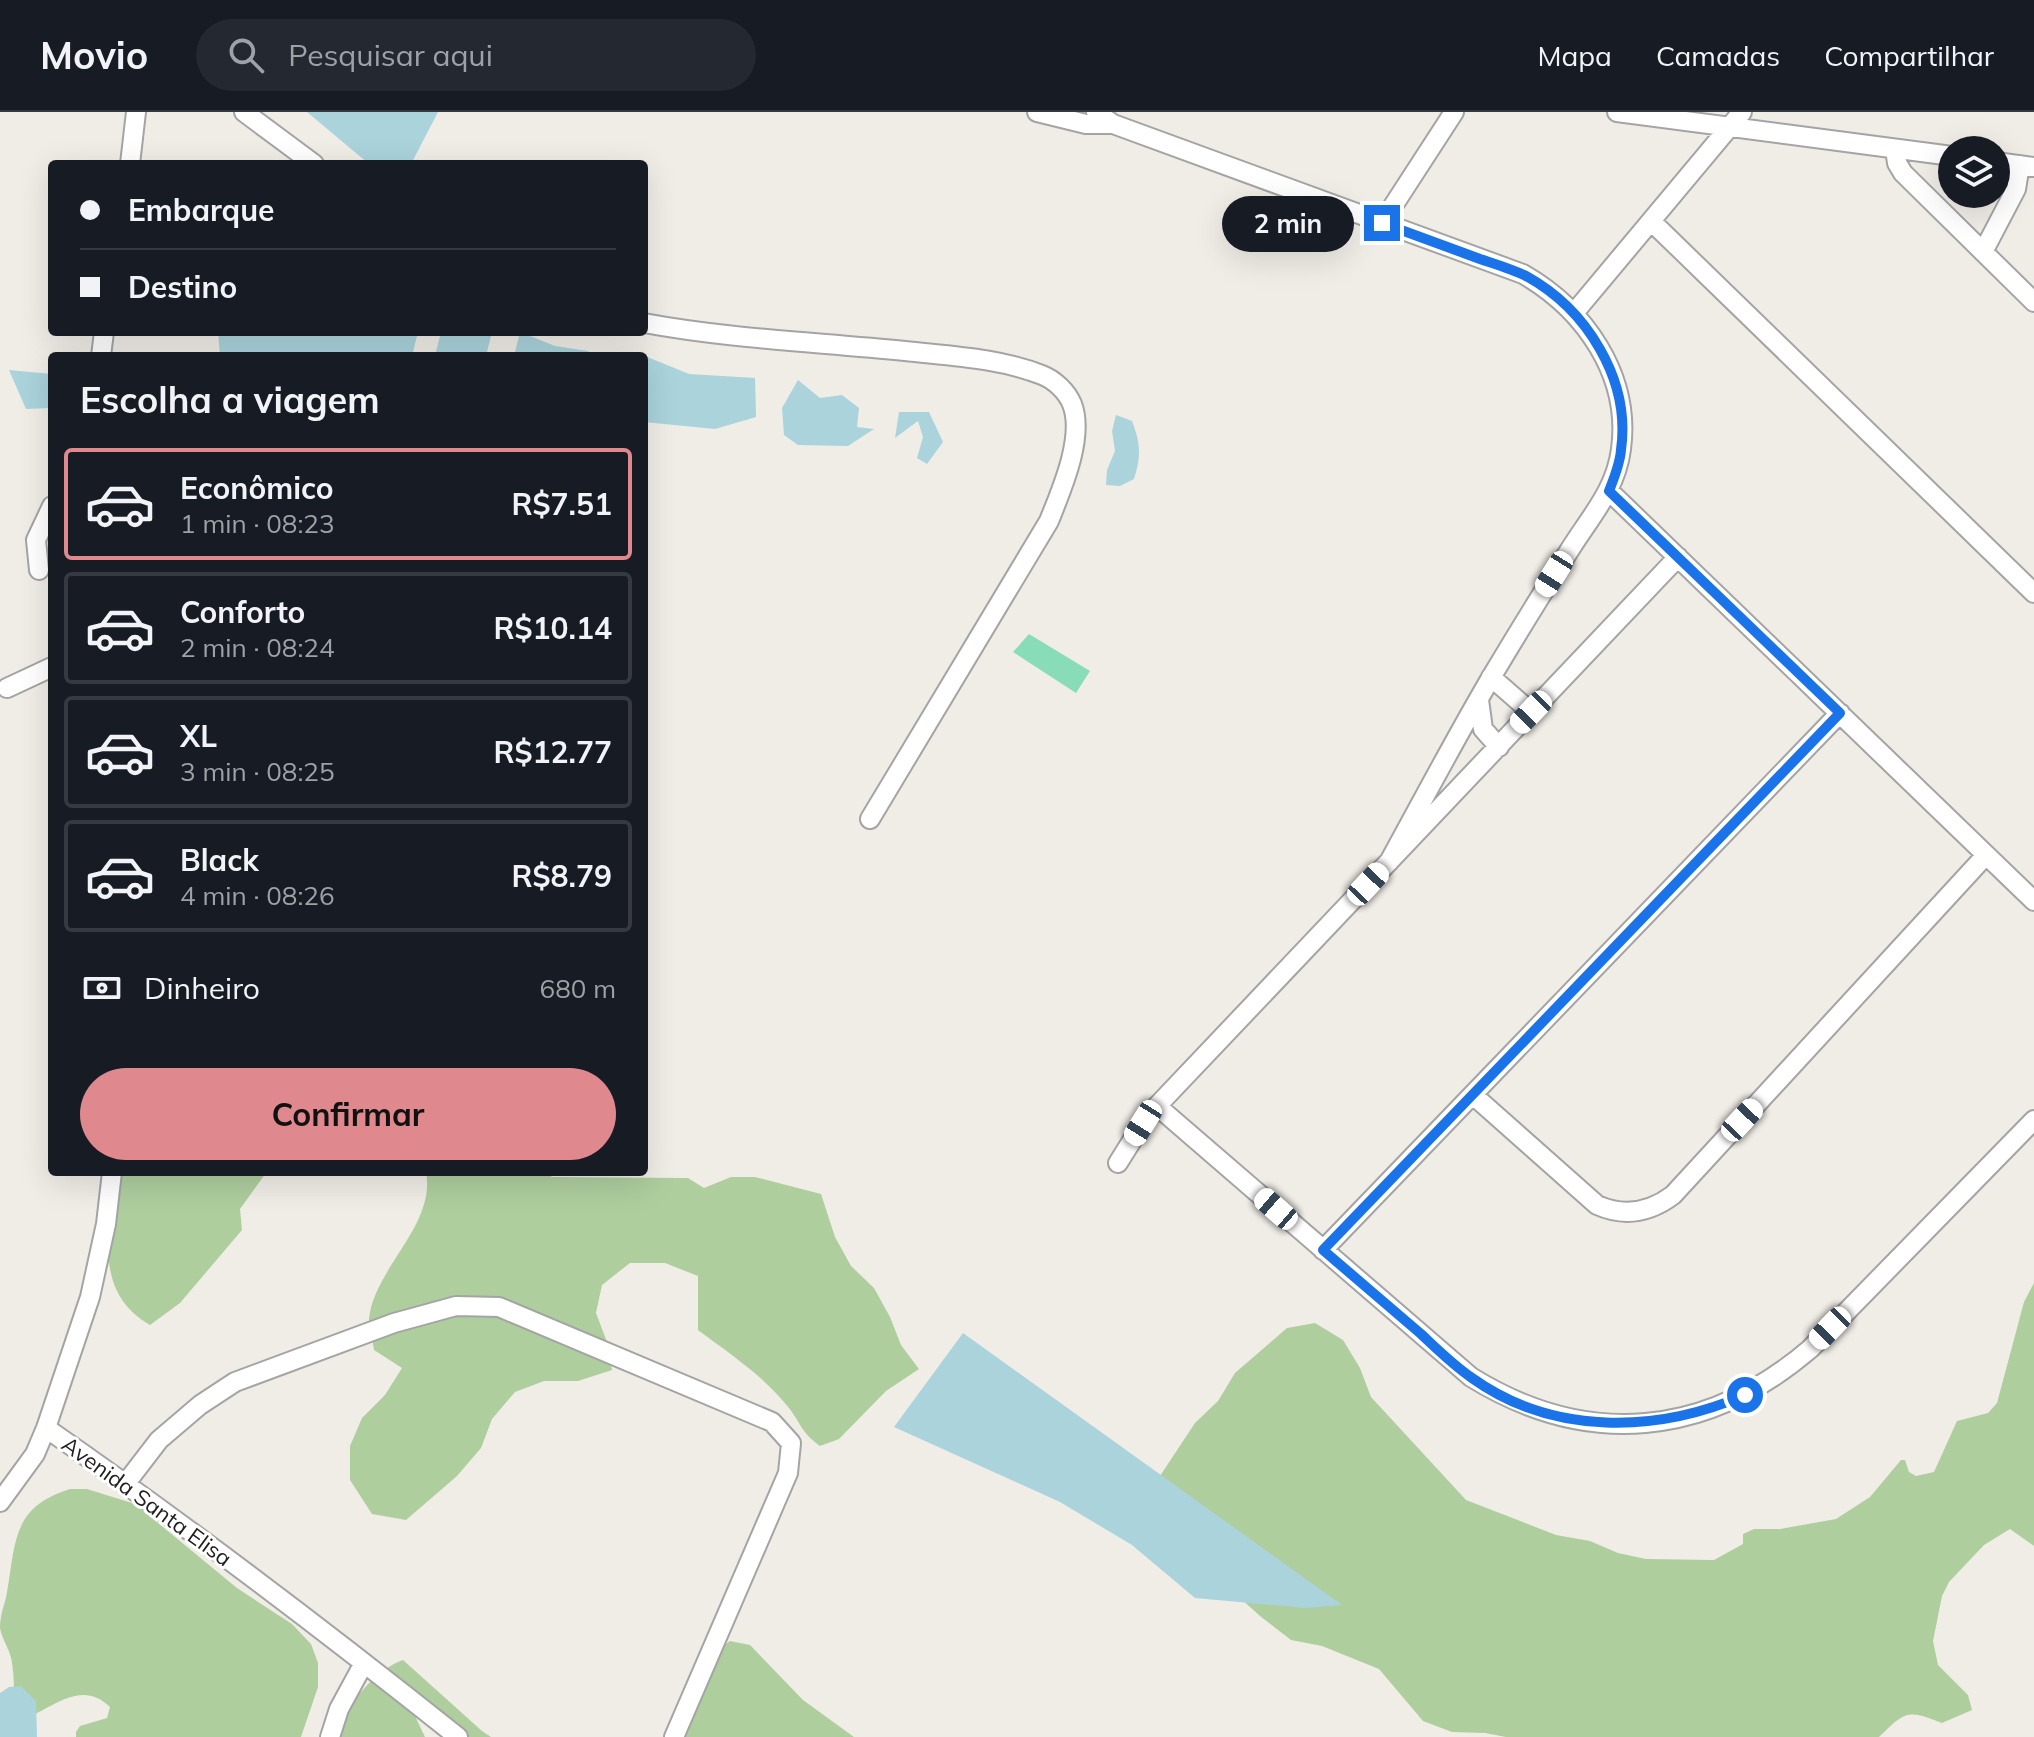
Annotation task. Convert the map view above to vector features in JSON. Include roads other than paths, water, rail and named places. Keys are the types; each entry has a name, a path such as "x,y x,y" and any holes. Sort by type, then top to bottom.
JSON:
{"street":[{"path":"130,160 136,112"},
{"path":"244,112 309,160"},
{"path":"1037,112 1086,124 1118,118"},
{"path":"1096,112 1523,274 1574,313 1609,366 1620,408 1621,450 1609,491 1491,677 1389,862"},
{"path":"1382,223 1454,112"},
{"path":"1617,112 1736,120 1938,154"},
{"path":"1574,313 1736,120"},
{"path":"1895,149 1897,163 1903,173 2034,302"},
{"path":"1983,252 2027,166"},
{"path":"1651,221 2034,593"},
{"path":"648,324 704,332 972,358 1046,376 1063,390 1073,405 1075,421 1070,470 1049,521 870,819"},
{"path":"1609,491 2034,901"},
{"path":"39,570 36,540 48,514"},
{"path":"1118,1163 1157,1106 1678,557"},
{"path":"7,688 48,669"},
{"path":"1491,677 1531,712"},
{"path":"1479,700 1483,729 1499,747"},
{"path":"1323,1250 1840,713"},
{"path":"1473,1095 1597,1205 1618,1212 1640,1212 1652,1208 1673,1195 1986,855"},
{"path":"1157,1106 1471,1377 1493,1391 1541,1411 1618,1424 1670,1420 1709,1410 1769,1382 1800,1358 2034,1120"},
{"name":"Avenida Santa Elisa","path":"112,1176 106,1224 90,1297 46,1428 126,1483 458,1737"},
{"path":"126,1483 159,1440 200,1405 235,1382 394,1323 456,1306 499,1307 772,1422 791,1443 788,1473 674,1737"},
{"path":"0,1502 35,1454 46,1428"},
{"path":"330,1737 339,1709 364,1663"}],"water":[{"path":"307,112 438,112 413,160 364,160"},
{"path":"218,336 417,336 413,352 220,352"},
{"path":"440,336 491,336 487,352 436,352"},
{"path":"519,336 530,336 555,346 589,352 515,352"},
{"path":"648,357 689,374 755,378 756,417 715,429 648,422"},
{"path":"9,370 48,374 48,408 26,409"},
{"path":"798,380 820,398 842,395 859,408 857,427 874,429 848,446 798,445 784,435 782,408"},
{"path":"899,412 929,412 943,442 927,464 917,458 923,437 918,421 895,438"},
{"path":"1116,415 1132,421 1139,450 1134,479 1120,486 1106,485 1107,470 1115,451 1112,431"},
{"path":"963,1333 1342,1605 1305,1608 1195,1598 1132,1545 1060,1502 894,1427"},
{"path":"21,1686 36,1701 37,1737 0,1737 0,1693 9,1687"}]}
